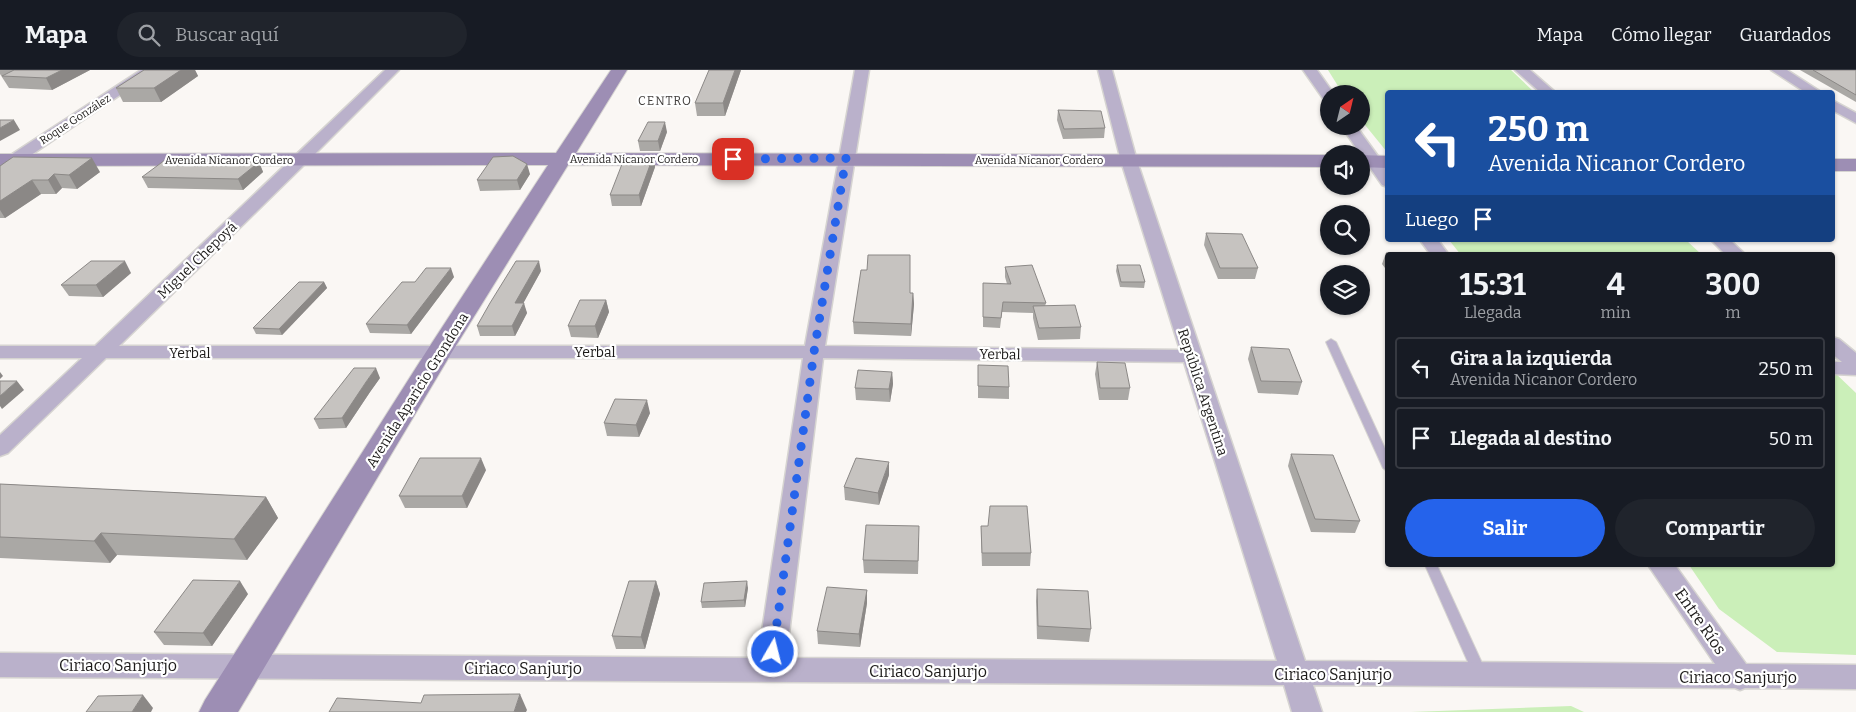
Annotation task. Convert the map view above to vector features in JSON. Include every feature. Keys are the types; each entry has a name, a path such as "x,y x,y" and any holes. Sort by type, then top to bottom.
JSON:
{"main road":[{"name":"Avenida Aparicio Grondona","path":"218,712 439,352 564,159 619,70"},
{"name":"Avenida Nicanor Cordero","path":"4,163 846,158 1320,161"},
{"path":"1835,165 1856,165"}],"street":[{"name":"Roque González","path":"4,163 150,70"},
{"name":"Miguel Chepoyá","path":"0,448 101,353 392,70"},
{"path":"770,670 814,352 862,70"},
{"name":"República Argentina","path":"1105,70 1129,161 1307,712"},
{"path":"1310,70 1320,85"},
{"path":"1522,70 1546,90"},
{"path":"1778,70 1811,90"},
{"path":"1835,106 1856,119"},
{"path":"1354,135 1385,178"},
{"path":"1722,242 1734,252"},
{"path":"1835,346 1856,364"},
{"name":"Yerbal","path":"0,352 814,352 1191,356"},
{"path":"1835,368 1856,369"},
{"name":"Entre Ríos","path":"1662,567 1740,678"},
{"name":"Ciriaco Sanjurjo","path":"0,665 1856,678"}],"lane":[{"path":"1331,342 1385,461"},
{"path":"1432,567 1480,676"}],"green space":[{"path":"1328,70 1511,70 1532,90 1385,90 1385,150 1370,131 1370,85 1337,85"},
{"path":"1451,242 1688,242 1699,252 1459,252"},
{"path":"1835,373 1856,393 1856,655 1777,652 1719,609 1690,567 1835,567"},
{"path":"1571,706 1584,712 1411,712"}],"building":[{"path":"14,70 62,70 46,78 2,76"},
{"path":"144,70 181,70 154,88 116,88"},
{"path":"709,70 735,70 723,103 695,103"},
{"path":"1813,70 1856,70 1856,95"},
{"path":"1058,110 1101,111 1105,128 1064,129"},
{"path":"0,120 14,120 0,128"},
{"path":"648,122 665,122 658,141 638,141"},
{"path":"513,156 527,164 517,180 477,180 493,157"},
{"path":"13,157 92,158 69,175 54,174 48,180 32,180 0,201 0,166"},
{"path":"630,157 653,157 639,195 610,195 624,159 629,159"},
{"path":"165,160 259,162 238,179 142,177"},
{"path":"1206,233 1242,234 1258,268 1220,268"},
{"path":"868,255 910,255 910,293 913,293 911,324 853,322 861,270 867,270"},
{"path":"91,261 125,261 96,285 61,285"},
{"path":"516,261 539,261 515,303 524,303 512,326 477,326 490,303"},
{"path":"1032,265 1046,303 1003,302 1001,318 983,317 983,283 1011,284 1005,267"},
{"path":"1117,265 1140,265 1145,282 1121,282"},
{"path":"426,268 451,268 407,325 366,324 402,282 415,282"},
{"path":"299,282 324,282 279,329 253,328"},
{"path":"580,300 606,300 595,326 568,326"},
{"path":"1075,305 1081,327 1039,328 1033,306"},
{"path":"1251,347 1289,349 1302,382 1261,381"},
{"path":"1097,362 1125,363 1130,388 1100,388"},
{"path":"978,365 1008,366 1009,387 978,386"},
{"path":"354,368 376,368 342,418 314,419"},
{"path":"858,370 892,372 889,389 855,388"},
{"path":"0,381 17,381 0,396"},
{"path":"615,399 647,400 636,425 604,423"},
{"path":"1291,454 1333,455 1360,521 1315,519"},
{"path":"420,458 481,458 462,496 399,496"},
{"path":"856,458 889,462 878,493 844,487"},
{"path":"0,484 266,497 234,539 101,533 94,541 0,537"},
{"path":"990,506 1027,506 1031,553 982,553 981,526 988,526"},
{"path":"866,525 919,526 918,561 863,560"},
{"path":"193,580 240,581 203,633 154,632"},
{"path":"629,581 656,581 641,637 612,636"},
{"path":"747,581 744,600 701,602 704,583"},
{"path":"827,587 867,590 859,634 817,631"},
{"path":"1037,589 1088,591 1091,629 1038,626"},
{"path":"520,694 514,712 329,712 337,698 421,703 424,695"},
{"path":"143,695 132,712 86,712 98,696"}],"district":[{"name":"CENTRO","path":"665,101"}],"route":[{"path":"733,159 846,158 814,352 773,652"}]}
